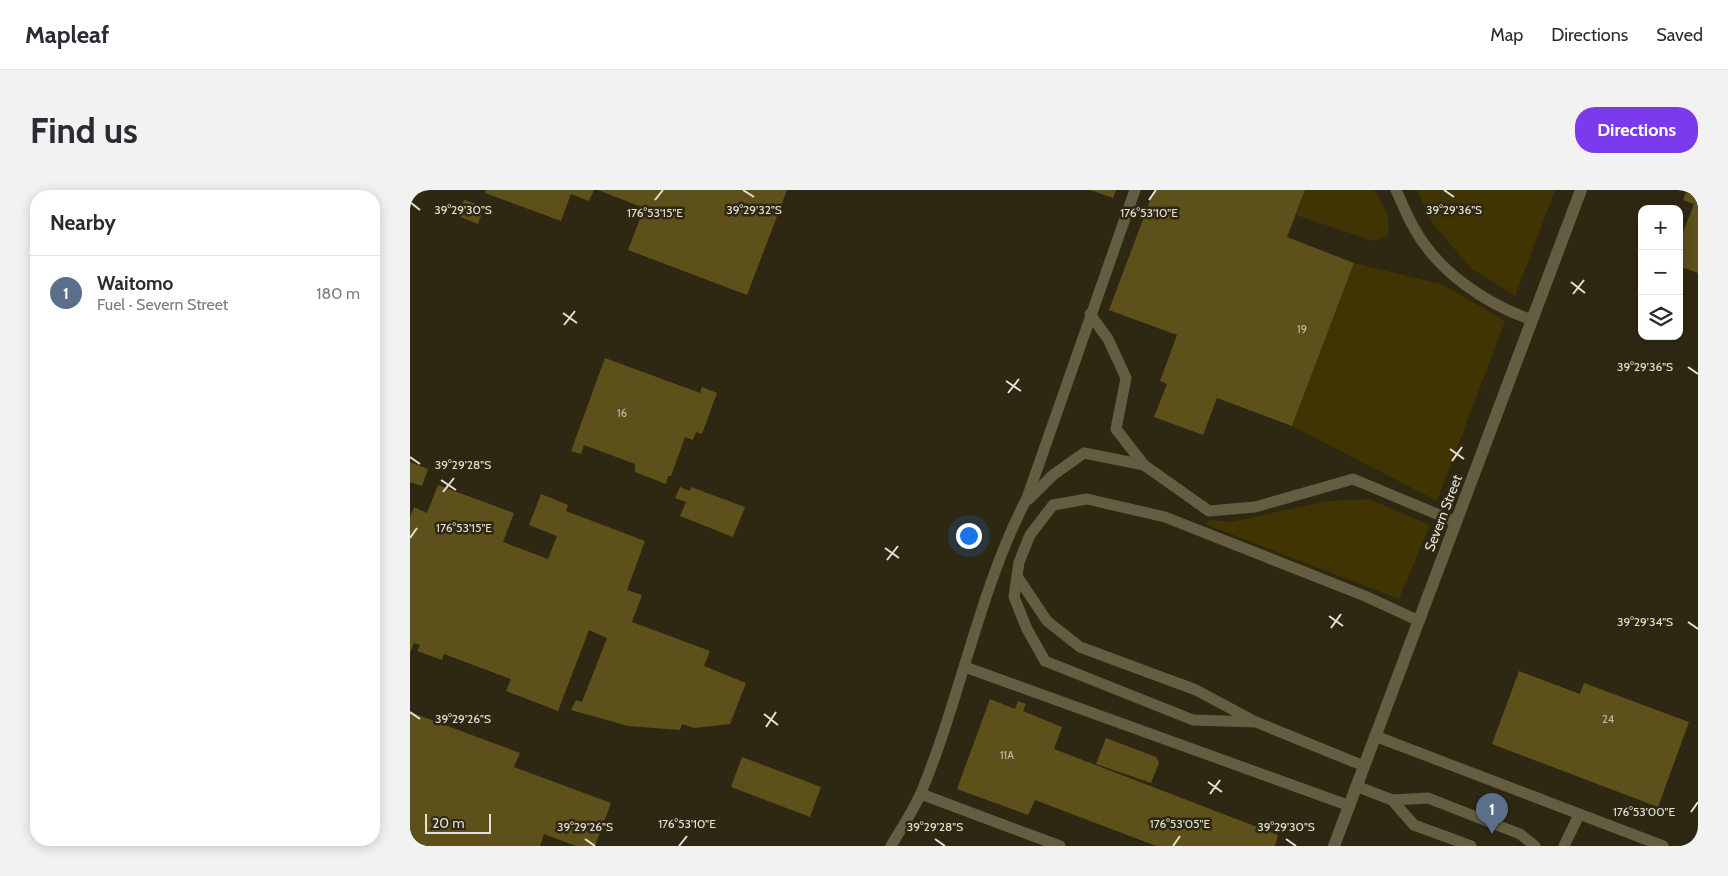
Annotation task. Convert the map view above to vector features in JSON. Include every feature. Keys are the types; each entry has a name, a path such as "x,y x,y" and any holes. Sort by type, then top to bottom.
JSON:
{"street":[{"name":"Severn Street","path":"1334,846 1581,190"}],"lane":[{"path":"891,846 921,794 1013,524 1027,498 1090,314 1136,190"},
{"path":"1396,190 1415,230 1450,274 1506,310 1532,320"},
{"path":"1090,314 1108,339 1126,378 1116,429 1144,466 1209,511 1256,507 1353,480 1456,522"},
{"path":"1013,524 1032,495 1052,475 1084,453 1144,466"},
{"path":"1256,722 1194,720 1045,661 1027,629 1014,597 1019,562 1030,535 1054,505 1087,499 1165,517 1365,596 1418,622"},
{"path":"1018,576 1047,621 1080,646 1196,690 1256,722 1364,766"},
{"path":"965,667 1350,806"},
{"path":"1375,736 1663,846"},
{"path":"1356,786 1392,800 1428,798 1520,834 1535,846"},
{"path":"921,794 1060,846"},
{"path":"1392,800 1414,825 1471,846"},
{"path":"1564,846 1580,815"}],"shaded area":[{"path":"1305,190 1374,190 1386,212 1389,229 1388,236 1374,241 1296,215"},
{"path":"1417,190 1555,190 1515,296 1471,268 1432,223"},
{"path":"1354,263 1444,285 1505,321 1437,501 1292,426"},
{"path":"1369,499 1430,525 1399,599 1205,524 1210,520 1231,522 1327,501"}],"building":[{"path":"486,190 594,190 589,201 571,194 561,221 485,193"},
{"path":"598,190 787,190 747,295 628,250 644,208"},
{"path":"1090,190 1116,190 1113,198"},
{"path":"1154,190 1305,190 1287,237 1354,263 1292,426 1217,398 1203,435 1154,417 1167,384 1160,381 1177,335 1109,310"},
{"path":"1687,190 1698,190 1698,273 1683,267 1683,232 1694,204 1683,200"},
{"path":"464,200 484,207 478,224 458,216"},
{"path":"605,358 700,393 702,387 717,393 702,434 696,432 693,440 685,437 671,476 668,476 666,484 635,472 635,464 584,445 581,454 571,451"},
{"path":"410,462 428,469 422,486 410,482"},
{"path":"438,485 514,513 503,542 548,559 557,536 529,525 541,494 568,505 566,511 645,541 627,590 642,595 632,622 710,651 704,666 746,683 730,724 694,728 682,724 680,730 628,726 571,710 576,700 582,702 607,638 589,630 558,711 506,691 511,679 444,654 442,660 417,651 420,645 414,643 410,653 410,517 414,507 427,513"},
{"path":"680,487 690,491 691,487 745,507 733,537 680,516 686,502 675,498"},
{"path":"1519,671 1580,694 1584,683 1689,722 1658,807 1492,744"},
{"path":"990,699 1015,709 1018,701 1026,704 1023,711 1062,727 1054,749 1278,835 1275,846 1156,846 1035,800 1028,815 957,789"},
{"path":"410,712 520,753 514,767 611,803 595,846 576,846 544,834 540,846 410,846"},
{"path":"1106,738 1156,757 1159,763 1151,783 1096,764"},
{"path":"742,757 821,787 810,817 731,787"}],"place":[{"name":"Waitomo","path":"1492,834"}]}
